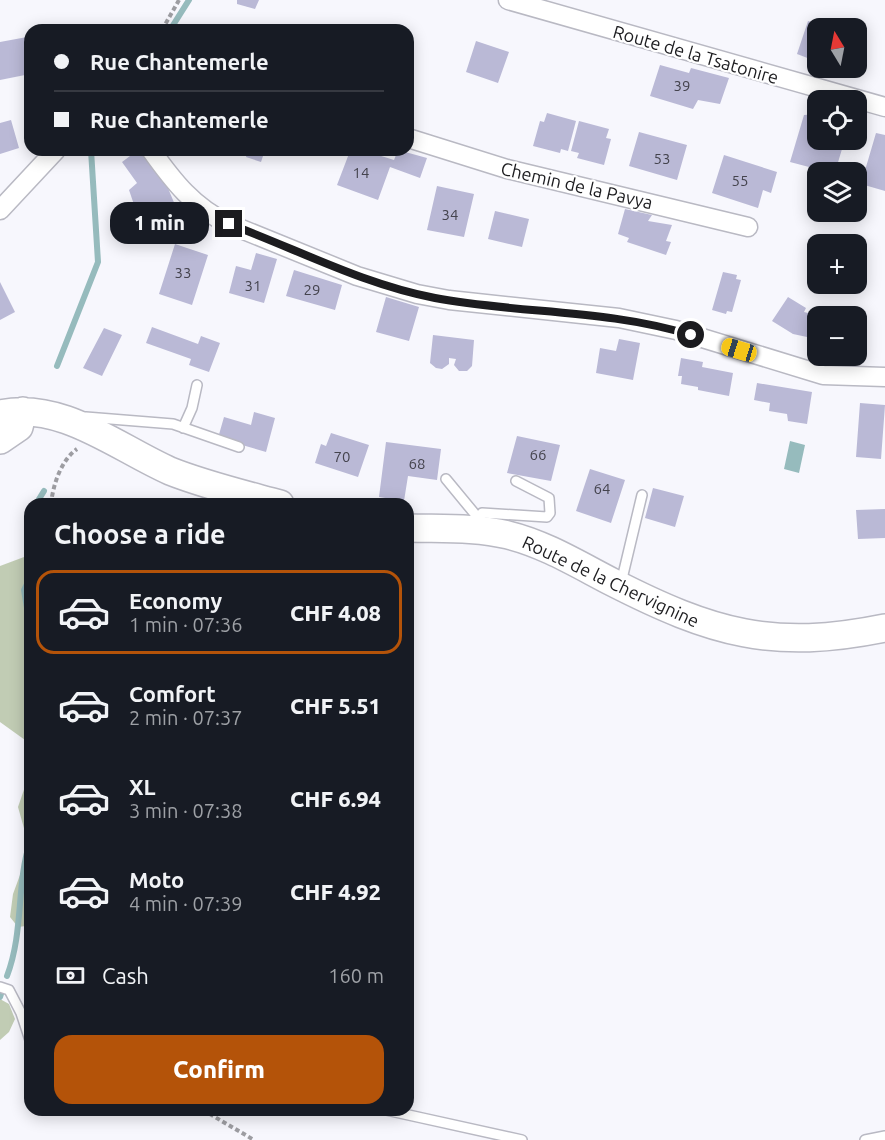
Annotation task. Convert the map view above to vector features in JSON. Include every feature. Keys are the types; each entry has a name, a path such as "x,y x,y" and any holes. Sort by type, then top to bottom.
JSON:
{"street":[{"name":"Route de la Tsatonire","path":"508,0 885,107"},
{"name":"Chemin de la Pavya","path":"414,140 507,169 748,227"},
{"path":"0,210 50,156"},
{"path":"156,156 186,194 206,213 387,286 449,300 635,321 676,330 823,375 885,377"},
{"path":"0,440 19,427 11,412 47,413 73,423 170,471 260,498"},
{"name":"Route de la Chervignine","path":"414,528 477,525 528,541 688,618 748,634 781,638 820,638 885,628"}],"lane":[{"path":"183,428 192,408 197,385"},
{"path":"73,423 83,417 91,417 172,424 239,447"},
{"path":"446,479 477,525"},
{"path":"477,525 482,513 547,517 550,513 549,498 516,481"},
{"path":"620,586 642,495"},
{"path":"0,987 9,990 24,1022"},
{"path":"413,1116 522,1140"},
{"path":"865,1140 885,1136"}],"path":[{"path":"165,24 179,0"},
{"path":"52,498 66,459 76,449 87,451"},
{"path":"213,1116 254,1140"}],"green space":[{"path":"24,557 24,739 0,722 0,566"},
{"path":"24,790 24,828 18,807"},
{"path":"24,870 24,926 18,927 10,917 13,894"},
{"path":"0,999 9,1004 15,1019 9,1032 0,1040"}],"water":[{"path":"790,441 805,445 799,473 784,469"}],"building":[{"path":"237,0 259,0 255,9 237,4"},
{"path":"807,24 807,58 797,54"},
{"path":"24,38 24,75 0,80 0,42"},
{"path":"476,41 509,52 498,83 466,72"},
{"path":"660,65 689,73 691,68 729,78 720,104 698,100 693,109 650,96"},
{"path":"547,113 576,121 568,151 561,149 560,153 533,146 540,121 544,122"},
{"path":"804,115 807,115 807,150 842,150 838,162 807,162 807,166 790,162"},
{"path":"11,120 19,148 0,154 0,123"},
{"path":"579,121 609,129 606,138 611,139 604,165 577,158 579,153 571,151"},
{"path":"639,132 687,145 677,180 629,166"},
{"path":"876,133 885,135 885,191 867,186 867,164"},
{"path":"414,154 427,158 420,178 390,167 378,200 337,185 348,156 381,156 394,160 396,156"},
{"path":"724,155 777,172 771,193 763,190 758,208 712,193"},
{"path":"130,156 143,156 165,181 178,212 142,228 129,190 137,183 122,162"},
{"path":"246,156 263,156 261,162"},
{"path":"437,186 474,194 464,237 427,230"},
{"path":"625,209 652,215 648,221 672,225 666,241 671,242 666,255 627,242 629,238 618,234"},
{"path":"495,211 529,219 522,247 488,239"},
{"path":"175,244 208,255 192,305 159,294"},
{"path":"256,253 277,259 264,303 229,293 236,266 251,270"},
{"path":"294,270 342,285 335,310 286,296"},
{"path":"723,272 737,275 736,279 741,280 732,312 727,311 726,314 712,310"},
{"path":"0,282 15,312 0,320"},
{"path":"386,297 419,307 409,341 376,332"},
{"path":"788,297 806,308 804,312 807,313 807,337 793,334 772,321"},
{"path":"152,327 198,344 201,336 220,343 209,372 189,365 191,359 146,343"},
{"path":"104,328 122,335 102,376 83,368"},
{"path":"433,335 474,340 472,366 467,371 459,371 454,365 456,359 449,358 449,364 442,369 436,368 430,363"},
{"path":"619,339 640,343 633,380 596,373 600,348 616,351"},
{"path":"681,358 703,362 702,367 733,373 729,396 681,384 682,376 678,376"},
{"path":"757,383 812,392 807,424 788,421 787,414 769,411 770,403 754,400"},
{"path":"860,403 885,405 881,459 856,457"},
{"path":"254,412 275,418 266,452 218,438 224,417 251,425"},
{"path":"331,433 369,445 358,477 315,463 321,444 326,446"},
{"path":"517,436 560,445 551,481 507,473"},
{"path":"386,442 441,449 437,480 408,476 404,498 379,497"},
{"path":"590,469 625,480 611,523 576,511"},
{"path":"653,488 684,496 675,527 645,518"},
{"path":"885,509 885,538 858,539 856,510"}],"waterway":[{"path":"174,24 189,0"},
{"path":"57,366 98,262 91,156"},
{"path":"40,498 44,491"},
{"path":"7,976 16,942 24,869"}],"route":[{"path":"229,224 357,276 417,294 449,300 619,318 691,335"}]}
